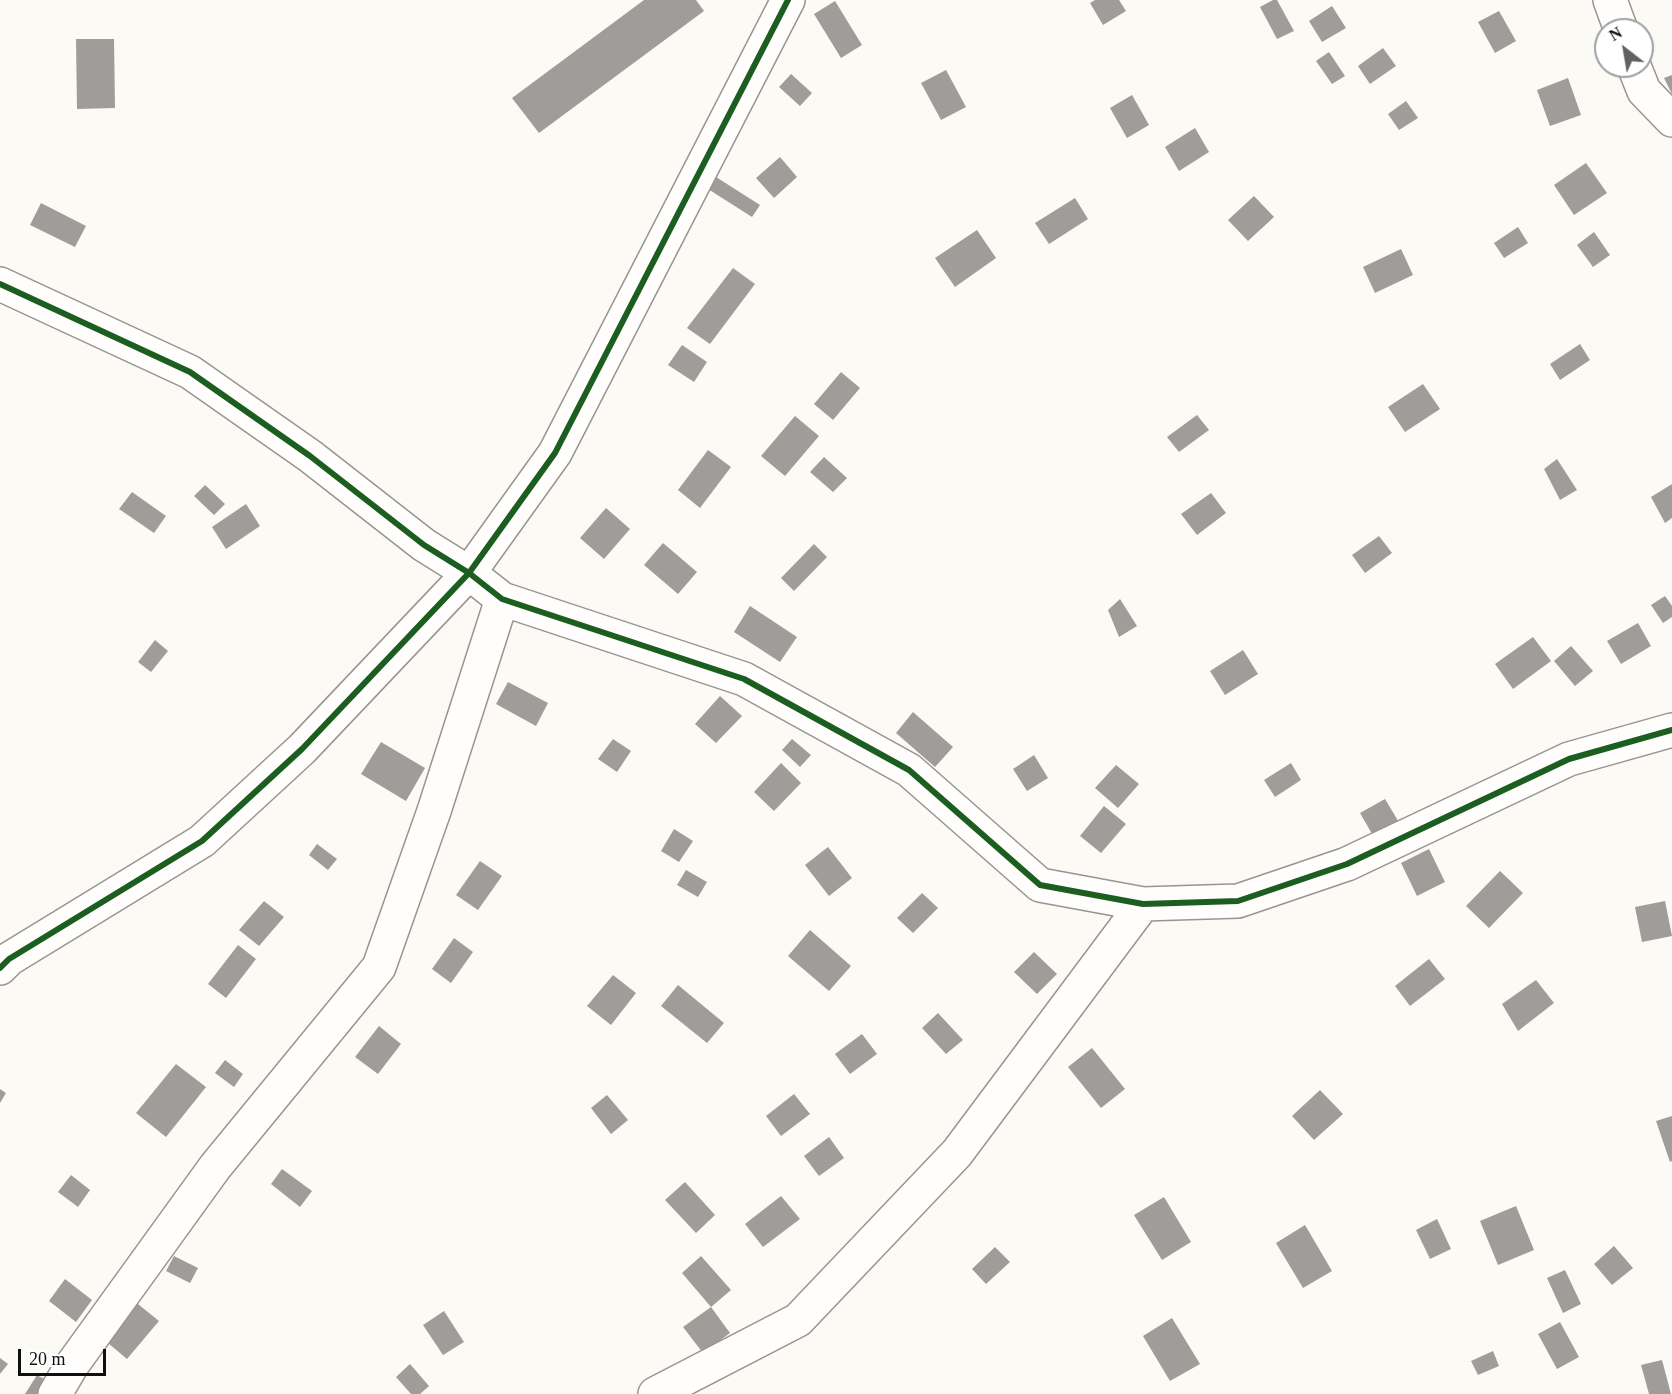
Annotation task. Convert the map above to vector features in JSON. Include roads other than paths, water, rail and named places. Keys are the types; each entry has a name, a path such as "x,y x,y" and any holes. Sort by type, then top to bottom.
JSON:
{"street":[{"path":"0,968 9,959 202,841 302,749 470,573 555,453 788,0"},
{"path":"1610,0 1617,18"},
{"path":"1639,78 1644,91 1672,120"},
{"path":"0,284 190,372 310,456 424,545 470,573 502,599 744,679 909,770 1040,885 1143,904 1238,901 1347,864 1569,759 1672,730"},
{"path":"55,1394 72,1365 215,1167 379,967 434,811 502,599"},
{"path":"655,1394 798,1320 957,1153 1143,904"}]}
